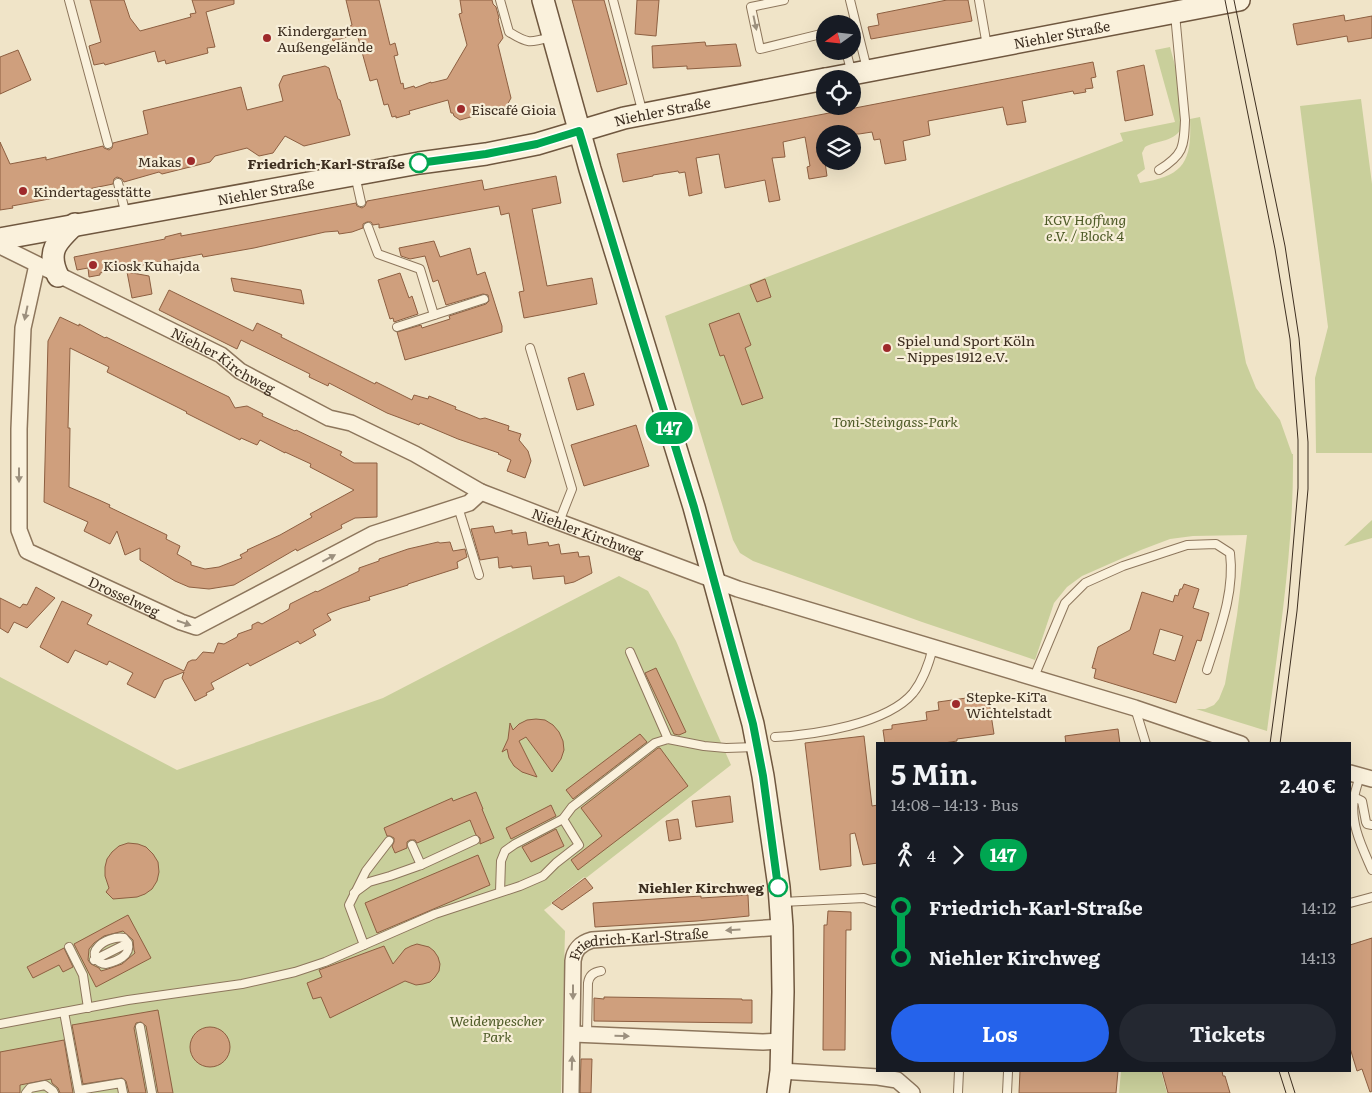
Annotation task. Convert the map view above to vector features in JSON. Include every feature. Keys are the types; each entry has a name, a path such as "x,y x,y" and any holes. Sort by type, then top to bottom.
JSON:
{"street":[{"path":"543,0 579,131 694,507 753,724 766,742 782,927 782,1041 778,1093"},
{"name":"Niehler Straße","path":"861,72 1240,0"},
{"name":"Niehler Straße","path":"0,239 419,163 529,146 624,118 816,81"},
{"path":"58,276 54,268 53,259 55,247 59,239 75,224"},
{"name":"Niehler Kirchweg","path":"0,246 221,355 240,371 329,418 351,423 415,454 481,492 738,589 1135,708 1235,742"},
{"name":"Drosselweg","path":"37,265 23,328 19,429 19,530 26,551 181,622 196,627 373,534 469,503 481,492"},
{"name":"Friedrich-Karl-Straße","path":"571,1093 580,1034 574,957 577,949 584,943 596,940 782,927"},
{"path":"580,1034 763,1042 782,1041"},
{"path":"781,1071 878,1077 897,1080 912,1093"}],"lane":[{"path":"68,0 108,144"},
{"path":"500,0 509,32 521,40 529,42 553,37"},
{"path":"613,0 643,114"},
{"path":"784,0 751,7 760,49 816,34"},
{"path":"850,0 852,15"},
{"path":"979,0 988,48"},
{"path":"1159,170 1168,165 1180,153 1185,134 1186,120 1174,12"},
{"path":"354,175 361,202"},
{"path":"118,183 126,216"},
{"path":"368,227 378,254 420,269 434,316"},
{"path":"397,327 484,300"},
{"path":"530,348 572,489 559,522"},
{"path":"458,507 479,576"},
{"path":"1034,677 1066,603 1085,583 1123,566 1187,545 1216,544 1230,553 1231,563 1228,601 1207,670"},
{"path":"500,892 501,861 505,851 563,819 572,807 655,743 668,739 726,748 834,729 887,713 912,694 928,668 933,647"},
{"path":"630,652 668,739"},
{"path":"1135,708 1145,742"},
{"path":"1361,776 1354,797 1352,820 1372,870"},
{"path":"1354,797 1362,800 1366,822 1372,826"},
{"path":"0,1024 128,1000 242,984 295,972 325,962 435,914 520,886 543,876 579,845 563,819"},
{"path":"364,945 349,905 366,871 389,840"},
{"path":"354,893 369,882 422,865 475,840"},
{"path":"412,845 422,865"},
{"path":"1351,903 1372,897"},
{"path":"780,902 864,898 876,902"},
{"path":"95,960 128,943"},
{"path":"69,947 82,966 88,1008"},
{"path":"580,1034 589,978 601,971"},
{"path":"64,1012 79,1092 121,1083 123,1093"},
{"path":"140,1027 152,1093"},
{"path":"958,1093 959,1072"},
{"path":"1007,1093 1008,1072"},
{"path":"26,1093 30,1088 46,1085 54,1093"}],"green space":[{"name":"Toni-Steingass-Park","path":"1170,47 1176,69 1182,126 1176,135 1171,138 1145,147 1142,153 1145,169 1137,175 1140,183 1167,176 1176,171 1187,156 1190,119 1200,117 1246,363 1256,388 1280,420 1293,454 1293,489 1288,558 1267,731 1196,709 1205,709 1214,705 1219,699 1225,684 1237,615 1247,535 1193,536 1170,539 1082,576 1067,587 1054,603 1035,660 922,622 753,561 740,553 733,540 665,316 1123,141 1120,133 1175,122 1155,50"},
{"path":"1361,99 1372,184 1372,453 1316,453 1315,378 1328,327 1300,106"},
{"path":"1372,520 1372,538 1344,546"},
{"name":"Weidenpescher Park","path":"619,576 648,591 676,641 731,765 586,878 584,877 544,910 565,931 561,1093 0,1093 0,677 177,770 383,698"},
{"path":"1121,1072 1161,1072 1167,1093 1119,1093"}],"building":[{"path":"90,0 124,0 130,18 140,31 191,17 190,14 196,13 192,0 234,0 234,4 206,12 215,47 207,48 208,53 166,64 165,60 158,62 155,51 105,65 104,63 94,65 89,46 101,42"},
{"path":"346,0 379,0 390,45 395,43 398,55 394,56 404,89 414,86 415,88 447,79 467,45 459,14 462,13 460,0 492,0 496,7 503,38 498,45 511,98 506,107 460,120 451,113 448,100 409,111 410,114 396,118 396,116 392,117 388,104 384,105 377,79 370,81 357,34 333,41 331,36 352,25"},
{"path":"572,0 604,0 627,84 597,92"},
{"path":"637,0 659,0 656,36 635,34"},
{"path":"947,0 968,0 972,21 871,39 868,27 879,25 877,14"},
{"path":"1344,15 1345,21 1372,16 1372,38 1348,42 1347,36 1297,45 1293,24"},
{"path":"705,42 706,46 736,44 741,66 687,69 687,66 653,68 652,46"},
{"path":"18,50 31,80 0,94 0,57"},
{"path":"1093,62 1096,77 1091,78 1093,88 1085,89 1086,92 1074,94 1073,91 1022,101 1026,122 1007,125 1003,107 928,121 930,135 903,141 906,160 885,164 880,139 874,140 872,132 861,134 861,125 816,125 816,170 826,170 827,176 809,179 807,167 810,166 805,137 783,142 785,157 772,158 780,200 769,202 765,180 725,188 719,154 696,158 702,193 689,196 685,172 679,173 678,171 623,182 617,154 819,115 861,115 861,107"},
{"path":"1144,65 1153,115 1125,121 1117,71"},
{"path":"325,66 329,68 350,135 304,146 285,136 273,153 259,156 247,148 215,156 210,162 162,174 159,172 124,182 117,177 114,179 113,184 0,210 0,142 10,164 46,157 46,160 103,146 109,150 112,148 113,143 148,134 143,111 241,87 247,110 283,101 279,85 283,76"},
{"path":"556,176 561,203 532,209 547,286 592,278 597,304 524,318 519,292 524,291 509,213 501,215 499,206 379,228 379,224 373,225 371,222 367,222 363,224 363,228 352,232 339,234 338,231 325,232 254,248 203,257 202,254 100,273 100,275 89,277 88,268 77,270 74,257 165,239 165,237 181,233 181,236 356,203 357,206 362,208 367,201 482,180 484,190"},
{"path":"434,241 440,257 470,248 477,275 485,272 502,326 502,332 405,360 397,332 421,325 422,328 450,319 449,316 486,304 489,301 488,295 483,294 446,305 438,280 433,282 425,256 410,259 401,256 399,248"},
{"path":"127,272 149,276 152,294 132,298"},
{"path":"400,273 409,298 412,296 418,314 394,322 393,318 390,319 378,280"},
{"path":"231,278 301,290 304,304 234,291"},
{"path":"765,279 771,297 757,302 750,285"},
{"path":"169,290 253,331 257,323 375,384 376,382 412,400 414,395 428,399 429,396 480,419 485,418 509,426 508,430 521,434 519,440 528,451 531,461 525,478 507,471 511,460 499,453 420,423 419,425 387,413 329,383 328,386 309,377 310,374 241,340 237,349 159,310"},
{"path":"739,313 751,345 745,348 763,398 742,405 724,355 720,356 709,324"},
{"path":"60,317 79,326 79,324 229,397 235,408 247,406 263,414 262,416 342,452 340,455 354,463 377,463 377,517 355,518 341,525 342,528 297,551 296,549 234,585 209,589 189,587 175,581 140,560 140,548 125,555 117,531 110,544 84,531 88,522 44,502 48,341","holes":["70,348 109,367 107,372 186,413 240,440 241,438 257,445 260,440 311,464 310,467 354,490 310,514 312,517 280,535 247,550 240,555 242,558 219,567 205,569 191,565 191,562 177,554 180,546 166,539 167,535 109,507 110,505 69,487"]},
{"path":"584,373 594,405 577,410 568,378"},
{"path":"636,425 649,466 584,486 571,445"},
{"path":"493,526 495,533 512,530 512,534 526,532 528,545 548,542 549,546 559,544 561,554 578,552 579,557 589,556 592,573 574,582 565,584 564,576 533,579 531,566 499,568 498,557 480,560 471,529"},
{"path":"438,542 450,542 453,551 465,549 467,557 457,562 458,568 369,597 370,600 327,614 331,620 313,630 316,635 300,644 298,641 250,666 248,663 211,683 214,689 195,701 182,678 184,672 164,680 155,698 127,684 133,673 109,661 107,665 75,650 68,663 40,647 62,601 92,615 87,624 184,671 188,662 196,660 203,652 214,653 218,643 224,644 237,637 238,634 252,629 252,625 258,622 262,624 289,609 290,604 359,571 359,568 408,549"},
{"path":"1184,584 1199,589 1193,608 1209,613 1201,641 1197,640 1176,703 1094,678 1096,669 1092,668 1098,647 1130,630 1142,592 1173,602 1175,595 1178,596 1180,589 1182,589","holes":["1160,629 1183,636 1175,661 1153,654"]},
{"path":"36,587 55,598 27,628 14,622 8,633 0,628 0,598 20,608 23,604 27,605"},
{"path":"656,668 686,732 679,735 674,734 645,673"},
{"path":"988,695 994,734 957,739 957,741 950,742 885,742 883,730 892,729 892,725 927,720 926,712 939,710 938,702"},
{"path":"527,720 545,720 553,725 563,741 564,750 561,759 552,772 526,737 519,741 537,777 522,772 514,766 509,758 507,749 502,752 508,739 510,723 513,730"},
{"path":"1118,729 1120,742 1066,742 1065,736"},
{"path":"640,734 647,742 573,799 566,790"},
{"path":"864,736 872,806 876,805 876,863 863,865 855,833 850,834 851,866 820,870 805,743"},
{"path":"660,748 688,786 578,870 571,860 602,836 581,808"},
{"path":"476,792 494,838 480,844 480,838 476,835 470,820 417,843 415,840 410,840 407,842 407,848 395,853 392,846 394,838 387,836 384,828 452,798 453,801"},
{"path":"730,796 733,822 696,827 692,801"},
{"path":"551,805 556,816 511,839 506,828"},
{"path":"678,819 681,839 669,841 666,821"},
{"path":"556,829 564,846 531,862 522,847"},
{"path":"128,843 146,847 153,854 158,862 159,872 157,881 152,889 145,894 137,897 113,899 106,892 109,888 105,876 107,859 119,846"},
{"path":"478,855 490,885 377,933 365,903"},
{"path":"585,878 593,888 562,910 552,903"},
{"path":"748,895 749,916 595,927 593,903"},
{"path":"828,911 851,912 851,930 846,930 845,1050 823,1050 824,925 827,925"},
{"path":"128,915 151,958 96,987 74,944","holes":["123,931 133,940 135,953 122,964 101,971 88,960 89,949 104,936"]},
{"path":"1372,938 1372,1091 1370,1092 1362,1069 1357,1071 1351,1051 1351,945"},
{"path":"417,944 429,947 438,957 439,971 430,982 416,985 405,981 330,1018 321,997 313,999 307,983 322,977 319,970 384,946 393,964 405,949"},
{"path":"64,948 73,967 63,972 59,965 33,978 27,967"},
{"path":"604,997 752,1000 752,1023 594,1021 594,998 604,999"},
{"path":"158,1010 173,1093 158,1093 146,1026 141,1022 136,1023 134,1028 146,1093 129,1093 126,1081 122,1078 83,1084 72,1025"},
{"path":"214,1027 221,1030 227,1036 230,1047 229,1055 221,1064 214,1067 206,1067 199,1064 191,1055 190,1043 193,1036 202,1028"},
{"path":"64,1040 73,1093 60,1093 51,1079 20,1085 20,1093 0,1093 0,1052"},
{"path":"581,1059 592,1059 591,1093 580,1093"},
{"path":"1020,1072 1118,1072 1116,1093 1019,1093"},
{"path":"1162,1072 1222,1072 1230,1093 1168,1093"}],"tram line":[{"path":"1225,0 1275,249 1290,339 1298,440 1298,488 1288,608 1270,742"},
{"path":"1234,0 1285,246 1299,338 1308,442 1308,489 1297,611 1280,742"},
{"path":"1279,1072 1286,1093"},
{"path":"1288,1072 1295,1093"}],"bus line":[{"name":"147","path":"419,163 486,154 537,144 579,131 694,507 753,724 763,776 778,887"}],"place":[{"name":"Kindergarten Außengelände","path":"267,38"},
{"name":"Eiscafé Gioia","path":"461,109"},
{"name":"Makas","path":"191,161"},
{"name":"Friedrich-Karl-Straße","path":"419,163"},
{"name":"Kindertagesstätte","path":"23,191"},
{"name":"Kiosk Kuhajda","path":"93,265"},
{"name":"Spiel und Sport Köln – Nippes 1912 e.V.","path":"887,348"},
{"name":"Stepke-KiTa Wichtelstadt","path":"956,704"},
{"name":"Niehler Kirchweg","path":"778,887"}],"park label":[{"name":"KGV Hoffung e.V. / Block 4","path":"1085,227"}]}
